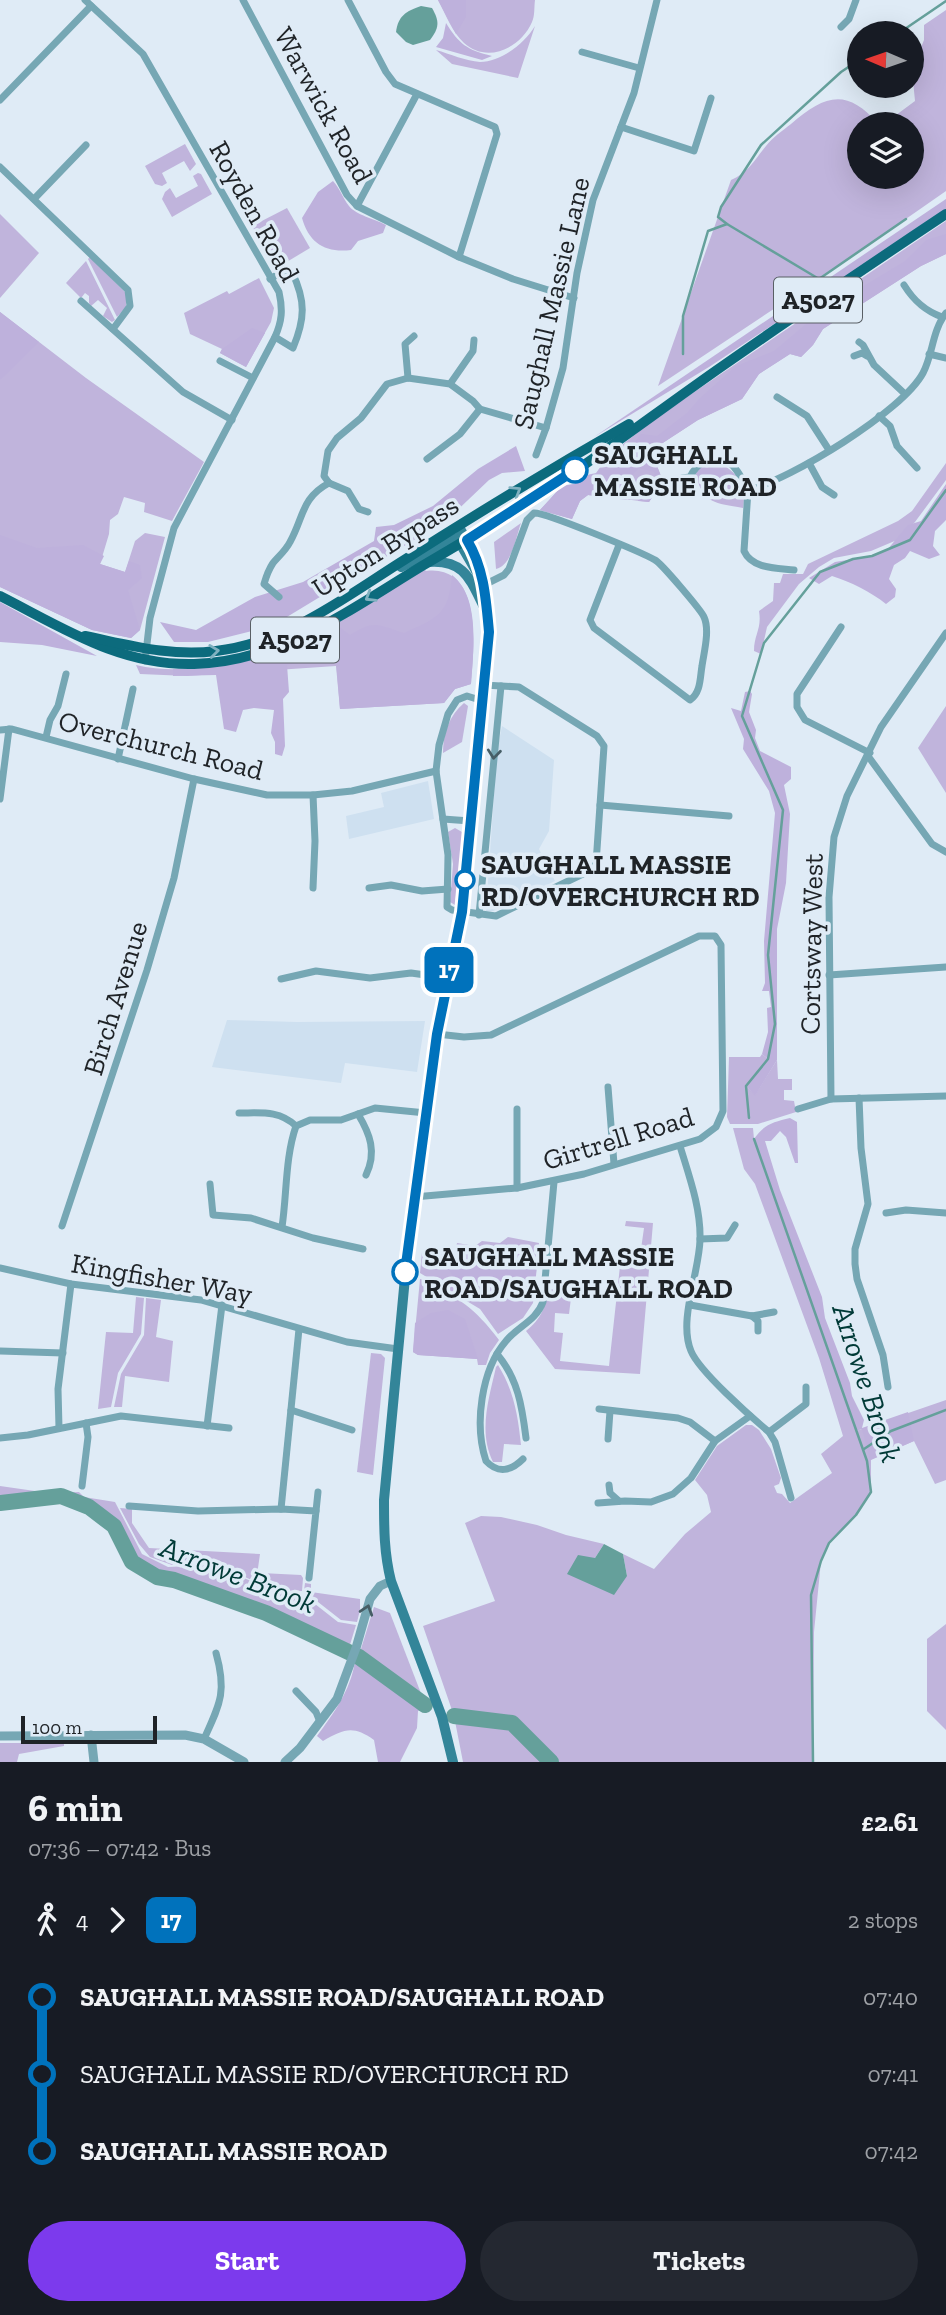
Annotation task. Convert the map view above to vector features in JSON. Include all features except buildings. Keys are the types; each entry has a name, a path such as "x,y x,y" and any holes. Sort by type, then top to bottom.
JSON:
{"main road":[{"name":"Upton Bypass","path":"0,596 100,648 195,664 230,660 273,649 328,623 428,562 532,481 692,387 946,214"},
{"name":"Upton Bypass","path":"146,655 196,653 246,645 274,636 459,536"},
{"path":"453,1762 442,1717 391,1581 384,1544 384,1500 414,1197 437,1034 462,912 489,632 483,584 459,536"},
{"path":"428,562 449,562 462,569 488,613"}],"street":[{"name":"Warwick Road","path":"243,0 347,195 357,206 459,257 513,279 574,298"},
{"path":"348,0 386,72 396,84 495,127 497,134 459,257"},
{"name":"Saughall Massie Lane","path":"536,455 563,368 593,200 634,93 657,0"},
{"path":"841,27 849,19 856,0"},
{"path":"0,100 88,3"},
{"name":"Royden Road","path":"88,3 143,54 279,292 282,308 281,323 275,337 174,528 150,618 146,655"},
{"path":"582,52 639,68"},
{"path":"357,206 417,94"},
{"path":"621,127 694,151 711,98"},
{"path":"34,200 86,145"},
{"path":"0,167 128,290 130,306 113,329"},
{"path":"270,279 285,270 292,272 300,288 303,308 302,328 293,348 275,337"},
{"path":"748,490 809,463 863,429 905,394 922,374 944,315 930,313 916,302 904,285"},
{"path":"81,301 183,392 232,419"},
{"path":"408,378 405,344 414,335"},
{"path":"450,384 473,351 474,340"},
{"path":"859,342 874,365 905,394"},
{"path":"854,356 862,353 868,356"},
{"path":"929,354 946,358"},
{"path":"220,361 253,378"},
{"path":"368,512 359,509 348,491 329,483 324,476 325,468 328,451 337,438 361,418 387,384 408,378 450,384 480,409 546,428"},
{"path":"777,397 807,416 829,450"},
{"path":"427,459 460,434 480,409"},
{"path":"879,416 890,426 897,446 917,468"},
{"path":"682,478 690,477 693,470 706,460 722,459 729,462 748,490 744,551 746,557 758,565 794,570"},
{"path":"809,463 822,487 834,495"},
{"path":"278,597 264,584 271,565 291,540 309,498 329,483"},
{"path":"483,584 504,575 509,569 527,520 531,515 539,513 619,545 657,561 705,618 706,639 695,697 690,700 594,628 590,620 619,545"},
{"path":"841,628 797,694 797,707 805,720 869,755 932,844 946,852"},
{"name":"Cortsway West","path":"831,1099 829,897 834,837 847,796 881,727 946,633"},
{"path":"46,737 66,674"},
{"path":"483,701 467,696 457,699 453,704 445,724 436,771 447,855 447,907 462,912 496,916 593,869 596,864 604,746 601,739 519,687 484,685"},
{"path":"479,915 501,686"},
{"path":"118,759 133,689"},
{"path":"0,799 4,730"},
{"name":"Overchurch Road","path":"4,730 46,737 194,779 267,795 313,795 352,790 436,771"},
{"name":"Birch Avenue","path":"62,1226 147,970 174,878 194,779"},
{"path":"313,795 313,888"},
{"path":"600,805 729,816"},
{"path":"443,819 470,821"},
{"path":"369,888 391,885 422,891 447,889"},
{"name":"Girtrell Road","path":"414,1197 554,1182 680,1146 709,1134 721,1120 723,1111 721,945 715,936 699,936 487,1037 437,1034"},
{"path":"829,975 946,967"},
{"path":"281,979 316,971 370,978 411,973 447,978"},
{"path":"608,1087 614,1164"},
{"path":"798,1109 831,1099 946,1096"},
{"path":"859,1098 861,1148 869,1204 855,1249 855,1264 857,1279 883,1355 888,1387"},
{"path":"282,1227 289,1144 296,1126 310,1120 341,1120 375,1108 426,1113"},
{"path":"517,1109 517,1188"},
{"path":"239,1113 278,1114 296,1126"},
{"path":"358,1114 369,1132 372,1147 372,1163 366,1175"},
{"path":"680,1146 697,1207 700,1239 687,1321 687,1339 692,1354 750,1416 769,1432 775,1442 791,1499"},
{"path":"523,1459 508,1470 500,1470 486,1461 482,1445 484,1394 497,1354 516,1331 535,1317 543,1302 554,1182"},
{"path":"210,1184 213,1215 251,1218 363,1249"},
{"path":"886,1213 906,1210 946,1213"},
{"path":"727,1238 735,1225"},
{"path":"700,1239 727,1238"},
{"path":"727,1238 735,1247"},
{"name":"Kingfisher Way","path":"0,1268 71,1284 222,1304 347,1342 398,1349"},
{"path":"59,1428 58,1389 71,1284"},
{"path":"207,1426 222,1304"},
{"path":"690,1305 752,1316 774,1312"},
{"path":"752,1316 758,1321 758,1331"},
{"path":"281,1509 299,1329"},
{"path":"0,1351 63,1353"},
{"path":"497,1354 515,1381 526,1438"},
{"path":"769,1432 806,1404 806,1387"},
{"path":"599,1409 678,1418 690,1422 715,1441"},
{"path":"291,1410 352,1430"},
{"path":"608,1439 610,1411"},
{"path":"0,1438 121,1416 229,1428"},
{"path":"598,1503 651,1502 673,1494 691,1478 715,1441 750,1416"},
{"path":"82,1486 88,1437 86,1423"},
{"path":"609,1485 610,1493 620,1501"},
{"path":"309,1578 318,1492"},
{"path":"129,1506 198,1511 316,1511"},
{"path":"285,1762 300,1748 337,1699 370,1599 380,1586 391,1581"},
{"path":"204,1740 220,1702 223,1678 216,1653"},
{"path":"296,1691 316,1712 320,1722"},
{"path":"91,1734 94,1762"},
{"path":"0,1736 185,1735 204,1740 244,1762"}],"shaded area":[{"path":"438,0 535,0 534,17 527,31 512,46 483,52 473,49 460,39"},
{"path":"438,0 466,0 466,17 456,34"},
{"path":"421,6 432,8 437,28 430,40 413,45 396,32 397,26 404,15"},
{"path":"946,10 946,191 658,386 731,180 747,170 778,134 803,114 835,99 856,104 867,112 847,112 847,189 924,189 924,112 900,112 915,101 915,98 924,98 924,25"},
{"path":"446,23 464,45 492,56 482,60 436,47 443,38"},
{"path":"535,26 518,78 452,64 436,50 469,60 488,61 512,50"},
{"path":"185,144 196,164 190,171 184,161 162,173 167,183 162,186 155,184 145,166"},
{"path":"198,173 212,194 172,217 162,199 165,192 170,188 176,198 198,186 193,176"},
{"path":"333,181 352,209 386,225 383,233 358,241 351,250 342,251 326,248 314,240 302,218 318,192"},
{"path":"946,199 946,210 709,367 594,437"},
{"path":"287,208 310,248 275,269 252,226"},
{"path":"0,214 39,253 0,298"},
{"path":"946,221 946,254 921,266 823,329 801,357 790,354 759,374 742,399 698,420 655,448 655,461 663,481 649,502 588,495 580,501 572,519 540,510 562,486 575,484 582,476 596,473 608,456 656,418"},
{"path":"946,234 946,254 921,266 823,329 801,357 790,354 759,374 742,399 698,420 655,448 655,461 663,481 649,502 638,501 641,492 656,478 654,472 639,468 632,475 623,475 616,479 627,500 588,495 580,501 572,519 540,510 562,486 575,484 582,476 596,474 600,469 613,470 641,434 657,436 687,413 736,366 774,351 819,313 905,261 926,240"},
{"path":"90,257 126,293 126,307 117,317 88,259"},
{"path":"86,261 115,320 112,322 103,316 107,308 98,300 91,306 89,296 85,293 81,298 66,283"},
{"path":"259,278 274,308 271,322 246,367 220,353 222,349 190,334 184,313"},
{"path":"0,312 86,378 204,462 172,521 144,512 145,503 124,497 118,514 110,520 109,534 100,564 125,572 135,541 145,533 165,537 140,630 131,638 92,630 0,587"},
{"path":"0,312 39,342 0,380"},
{"path":"252,328 265,333 246,367 220,353 222,349"},
{"path":"516,446 525,471 502,473 489,480 447,520 272,626 208,642 174,642 160,622 196,630 255,597 303,582 374,541 376,527 394,525 433,506 478,469"},
{"path":"714,462 728,468 738,479 743,493 743,508 718,503 702,491 695,474 703,465"},
{"path":"710,463 713,469 732,472 737,478 727,487 719,484 721,478 710,479 711,490 703,491 700,487 706,480 698,475 696,470"},
{"path":"946,463 946,480 915,522 897,540 871,551 834,558 819,567 799,584 767,627 761,654 754,651 759,611 773,601 774,583 780,583 783,574 803,574 808,564 898,521 912,511"},
{"path":"946,484 946,520 935,531 933,546 940,555 929,559 910,551 894,565 889,579 896,589 895,597 886,604 874,595 832,576 819,584 809,578 835,562 872,556 887,550 908,525 921,521"},
{"path":"521,523 510,556 496,569 494,542"},
{"path":"0,535 37,548 83,545 104,556 100,564 125,572 129,561 140,565 142,578 128,590 140,630 131,638 92,630 0,587"},
{"path":"424,569 444,572 458,581 466,594 471,611 471,684 455,689 444,703 340,709 336,666 187,676 140,674 136,665 174,669 239,663"},
{"path":"452,575 461,585 471,611 473,656 471,684 455,689 444,703 340,709 336,661 324,658 287,665 289,692 283,699 285,746 282,756 275,754 275,742 271,733 274,710 243,710 236,732 224,729 216,675 173,676 173,669 204,668 316,644 320,633 334,623 350,635 371,625 404,633 433,619 444,607"},
{"path":"0,602 97,656 42,645 0,642"},
{"path":"750,691 752,694 749,712 760,751 791,767 791,779 784,785 790,814 786,883 777,929 777,1060 755,1096 746,1086 768,1059 762,1054 768,1032 767,1008 771,1007 769,991 762,991 765,983 764,941 775,813 769,791 743,749 744,739 731,708 741,711 745,692"},
{"path":"464,703 468,706 462,742 443,753 448,725 454,713"},
{"path":"946,706 946,793 918,748"},
{"path":"502,726 554,760 549,831 539,849 555,881 493,911 486,911 497,751"},
{"path":"428,781 434,819 349,839 346,816 384,807 381,793"},
{"path":"455,828 462,832 462,838 455,905 450,902 453,864 448,832"},
{"path":"227,1020 425,1021 417,1072 345,1063 341,1083 212,1067"},
{"path":"762,1054 768,1059 746,1086 755,1095 777,1060 778,1079 792,1079 792,1090 784,1090 784,1100 794,1101 796,1112 758,1124 730,1124 727,1117 729,1057 760,1057"},
{"path":"790,1118 797,1122 798,1163 795,1163 786,1137 780,1131 771,1141 765,1141 780,1190 822,1297 825,1318 850,1383 852,1396 864,1420 862,1428 908,1412 914,1441 870,1460 862,1429 856,1431 754,1139 770,1124"},
{"path":"733,1128 753,1128 754,1139 856,1431 946,1400 946,1480 935,1484 914,1441 871,1460 871,1492 856,1515 829,1543 821,1561 814,1632 813,1762 463,1762 454,1716 423,1626 495,1601 465,1523 481,1516 501,1517 604,1544 595,1558 627,1576 623,1554 654,1569 685,1534 711,1512 707,1495 695,1480 717,1446 746,1425 752,1425 759,1430 771,1449 781,1478 779,1484 774,1486 777,1493 782,1494 790,1503 832,1473 821,1454 843,1436 819,1358 755,1184 744,1169"},
{"path":"626,1221 653,1223 640,1374 555,1369 526,1331 542,1312 548,1289 572,1290 569,1314 555,1313 554,1332 563,1333 560,1361 609,1366 622,1248 641,1249 644,1228 625,1226"},
{"path":"508,1237 539,1243 533,1303 523,1318 498,1334 480,1309 420,1273 422,1252 455,1253 457,1243 475,1246 482,1241 500,1243"},
{"path":"501,1243 523,1245 538,1252 536,1276 486,1293 474,1293 461,1286 440,1253 487,1250"},
{"path":"420,1279 466,1305 499,1340 486,1365 478,1365 477,1359 418,1355 413,1352"},
{"path":"136,1297 144,1298 141,1334 118,1373 111,1407 98,1409 106,1332 133,1333"},
{"path":"146,1298 161,1300 156,1337 173,1341 169,1382 125,1376 122,1407 114,1407 121,1374 144,1335"},
{"path":"448,1310 465,1319 478,1359 418,1355 413,1352 415,1323 431,1313"},
{"path":"371,1353 381,1354 385,1358 373,1475 357,1472"},
{"path":"498,1365 514,1404 521,1445 504,1444 502,1462 493,1462 486,1439 486,1427 488,1403"},
{"path":"0,1486 49,1493 79,1492 84,1497 115,1502 142,1554 168,1567 212,1565 280,1593 301,1593 338,1622 356,1625 349,1648 346,1650 312,1627 276,1610 143,1566 117,1527 104,1514 87,1504 60,1496 0,1503"},
{"path":"120,1508 132,1509 132,1523 149,1548 260,1554 256,1582 214,1563 172,1565 150,1557 139,1544"},
{"path":"604,1544 623,1554 627,1576 614,1595 567,1574 578,1555 595,1558"},
{"path":"261,1573 301,1575 302,1591 282,1592 259,1583"},
{"path":"305,1583 311,1584 311,1592 360,1599 357,1622 341,1620 304,1591"},
{"path":"374,1607 390,1613 422,1696 360,1652"},
{"path":"946,1624 946,1730 927,1711 927,1639"},
{"path":"355,1662 423,1703 423,1710 418,1711 417,1728 400,1762 378,1762 374,1740 360,1732 343,1731 323,1741 317,1736 345,1692"},
{"path":"0,1743 64,1743 64,1746 19,1754 17,1762 0,1762"}],"waterway":[{"path":"917,21 946,1"},
{"path":"727,224 718,217 721,207 761,145 847,68"},
{"path":"683,354 683,316 708,231 727,224 819,279 906,219"},
{"name":"Arrowe Brook","path":"749,1118 746,1086 768,1059 775,1024 768,955 783,810 742,716 764,643 820,572 853,559 872,556 910,540 946,490"},
{"name":"Arrowe Brook","path":"754,1139 867,1461 871,1492 856,1515 829,1543 811,1595 813,1762"},
{"path":"864,1449 891,1431 946,1410"},
{"name":"Arrowe Brook","path":"0,1503 61,1496 89,1507 114,1526 132,1562 157,1577 174,1580 266,1613 359,1657 425,1705"},
{"name":"Arrowe Brook","path":"454,1716 512,1723 551,1762"}],"bus line":[{"name":"17","path":"405,1272 437,1034 462,912 489,632 479,563 467,540 575,470"}],"place":[{"name":"SAUGHALL MASSIE ROAD","path":"575,470"},
{"name":"SAUGHALL MASSIE RD/OVERCHURCH RD","path":"465,880"},
{"name":"SAUGHALL MASSIE ROAD/SAUGHALL ROAD","path":"405,1272"}]}
